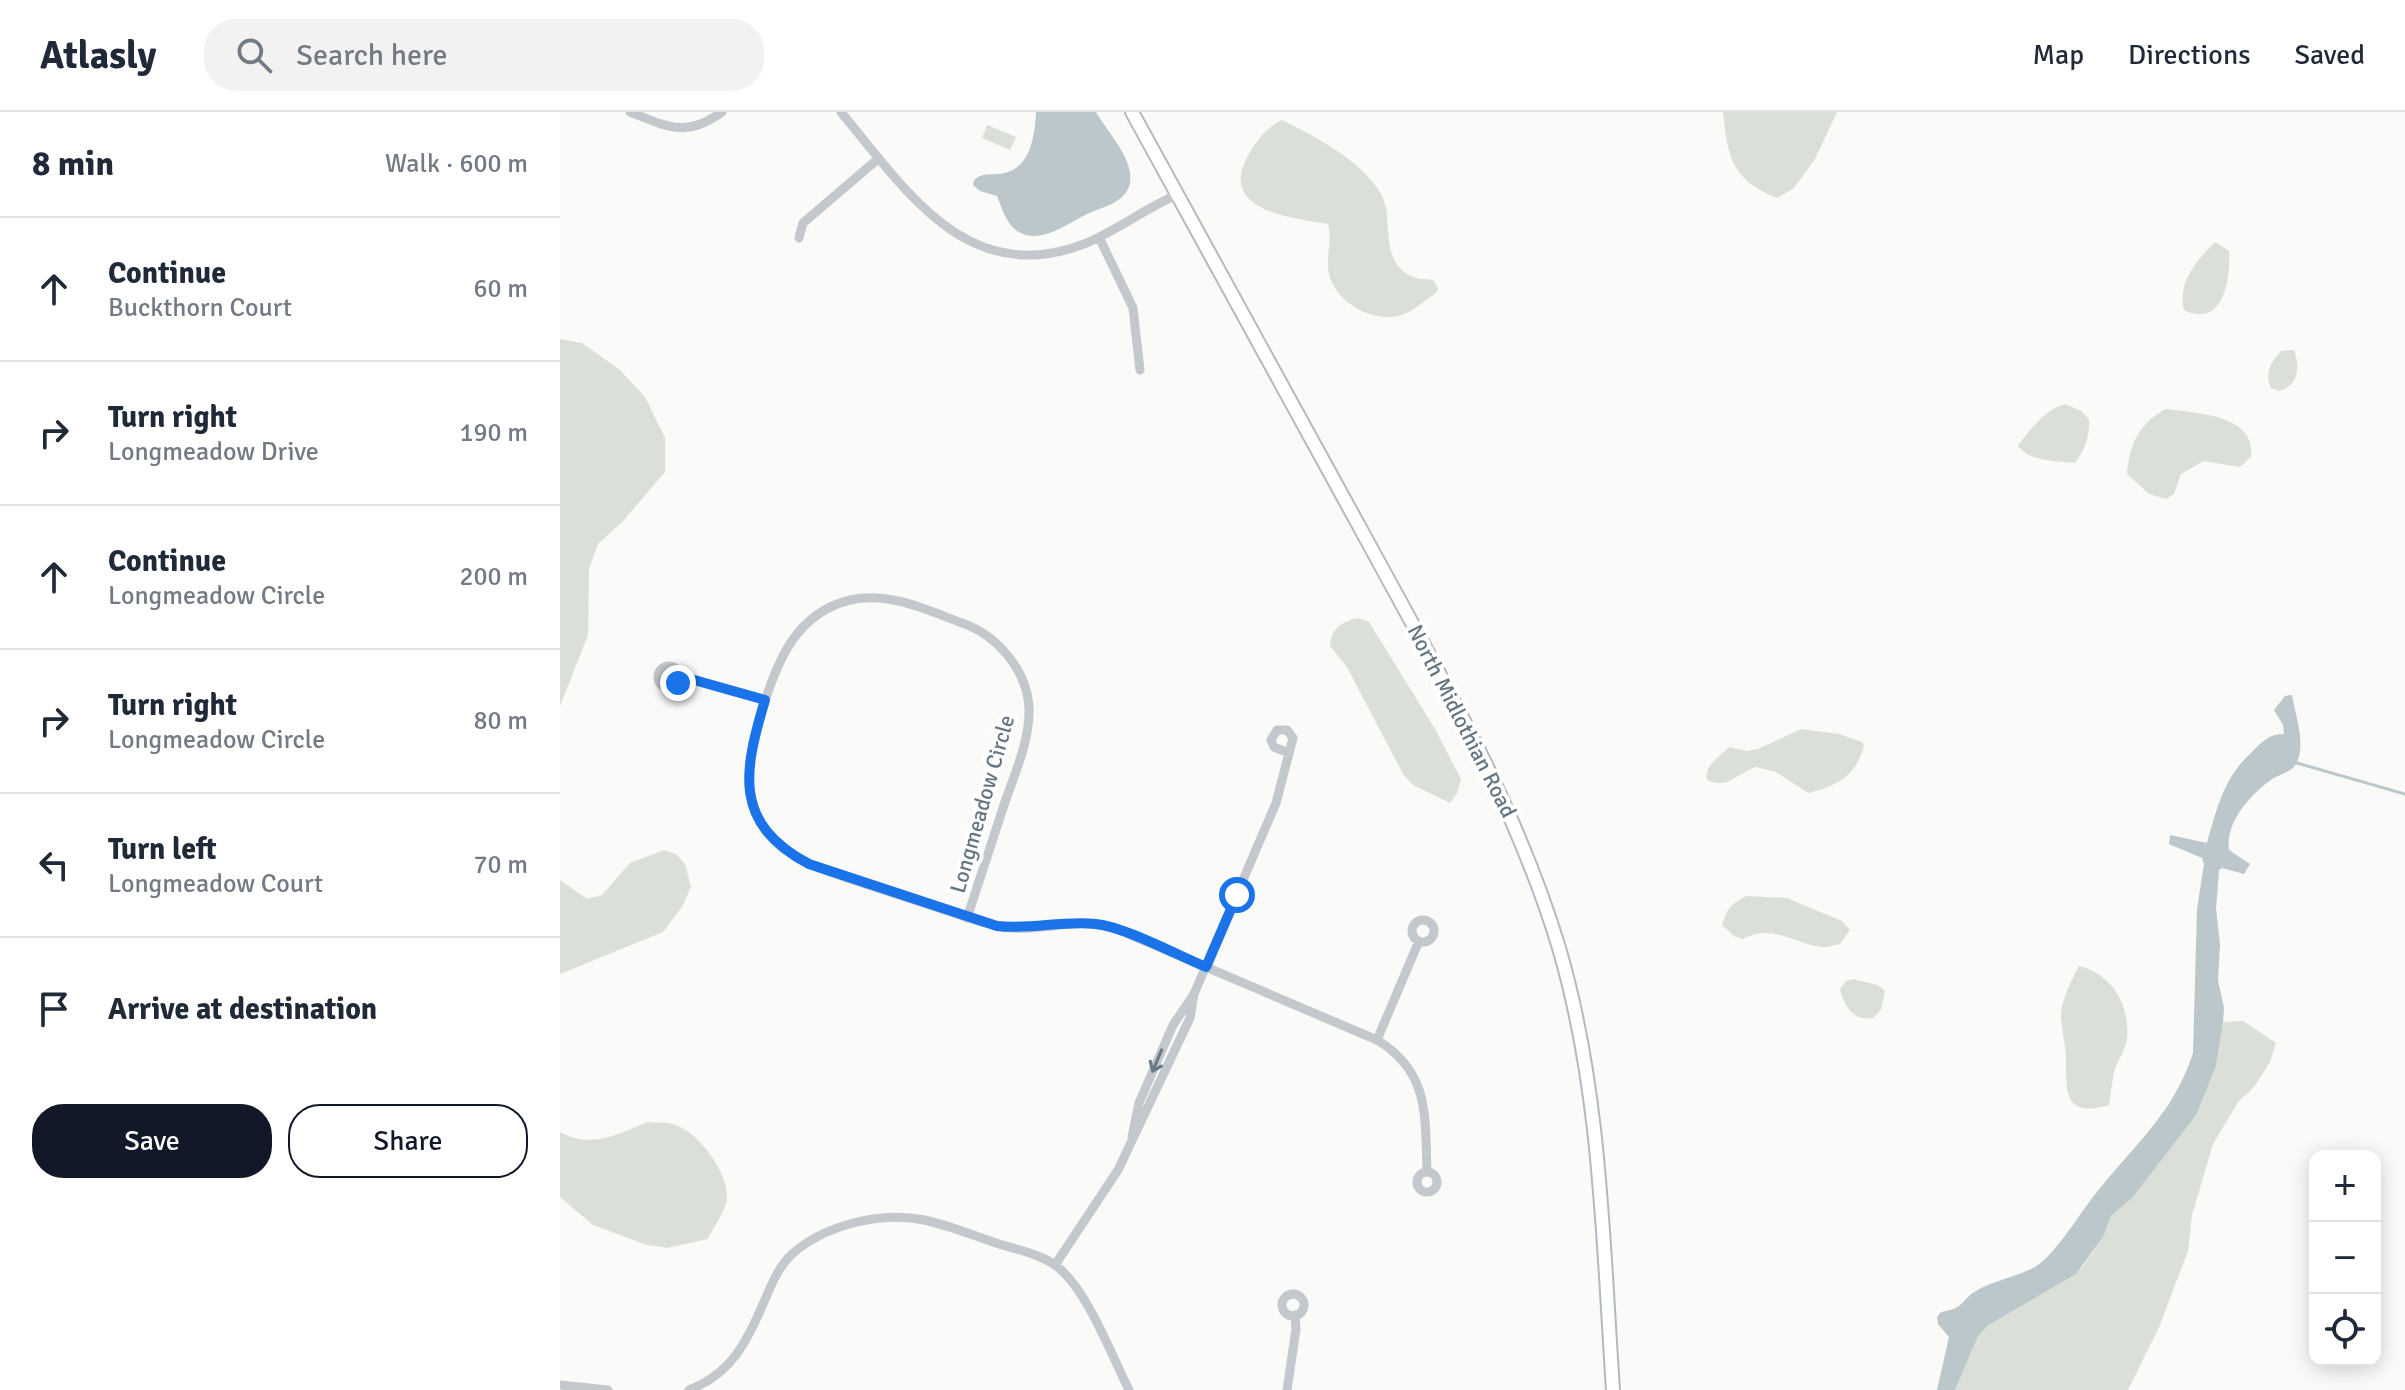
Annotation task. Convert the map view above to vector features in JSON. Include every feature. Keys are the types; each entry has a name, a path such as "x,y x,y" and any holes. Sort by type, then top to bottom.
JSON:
{"main road":[{"name":"North Midlothian Road","path":"1132,112 1439,672 1498,787 1533,869 1559,949 1579,1031 1598,1169 1613,1390"}],"street":[{"path":"630,112 677,129 705,124 722,112"},
{"path":"841,112 926,213 946,229 971,242 1010,252 1041,253 1073,248 1177,195"},
{"path":"799,238 803,223 879,158"},
{"path":"1099,237 1133,308 1140,370"},
{"name":"Longmeadow Circle","path":"879,598 909,604 975,628 1002,648 1026,687 1028,727 967,918 809,864 779,844 755,810 748,777 752,745 780,661 793,637 821,613 852,600 879,598"},
{"path":"680,676 765,700"},
{"path":"1055,1265 1118,1170 1132,1137 1139,1103 1179,1013 1194,994 1276,803 1289,753"},
{"path":"967,918 1015,928 1100,924 1377,1040 1400,1057 1416,1079 1425,1130 1427,1172"},
{"path":"1377,1040 1419,941"},
{"path":"689,1390 712,1380 730,1365 753,1326 773,1282 791,1256 821,1235 882,1218 925,1220 1031,1254 1055,1265 1080,1292 1129,1390"},
{"path":"1287,1390 1296,1329 1295,1315"},
{"path":"560,1385 608,1390"}],"shaded area":[{"path":"1036,112 1096,112 1124,155 1130,183 1119,200 1054,231 1036,236 1019,232 1011,226 997,196 980,191 973,185 974,180 982,176 1005,173 1021,164 1033,139"},
{"path":"1723,112 1837,112 1815,159 1794,188 1777,198 1750,183 1735,165 1727,142"},
{"path":"1282,120 1336,150 1371,180 1384,202 1391,252 1396,263 1416,278 1434,281 1438,289 1436,293 1403,315 1387,317 1363,312 1344,298 1331,279 1328,224 1279,214 1250,200 1242,189 1241,174 1248,156 1262,135"},
{"path":"987,125 1016,137 1010,150 982,138"},
{"path":"2215,242 2229,251 2228,275 2222,298 2208,313 2184,310 2183,290 2190,272"},
{"path":"560,339 582,343 620,370 645,397 665,438 665,472 623,521 598,544 589,569 588,635 560,706"},
{"path":"2294,350 2297,369 2291,384 2280,391 2271,388 2268,373 2274,359 2281,351"},
{"path":"2065,404 2081,411 2089,419 2086,442 2075,463 2044,460 2029,455 2018,446 2045,415"},
{"path":"2166,409 2221,418 2234,424 2244,432 2250,443 2251,457 2240,467 2204,461 2181,474 2174,494 2166,499 2149,494 2127,474 2128,463 2133,444 2143,428"},
{"path":"1358,618 1369,622 1435,729 1461,779 1450,803 1413,785 1403,774 1347,667 1330,646 1338,627"},
{"path":"2292,695 2300,737 2297,762 2293,768 2256,792 2235,819 2229,850 2250,864 2244,874 2222,868 2219,870 2216,909 2223,1022 2216,1066 2196,1115 2133,1197 2111,1216 2103,1237 2076,1274 1987,1326 1978,1336 1955,1390 1937,1390 1949,1337 1938,1324 1937,1317 1941,1312 1959,1306 1984,1287 2029,1270 2043,1261 2152,1128 2185,1074 2193,1053 2197,909 2204,864 2202,858 2169,844 2170,835 2207,843 2223,794 2242,762 2263,741 2284,734 2283,725 2274,710 2285,696"},
{"path":"1801,729 1839,734 1862,742 1864,746 1860,757 1850,773 1828,787 1808,793 1776,772 1756,767 1727,782 1707,780 1710,766 1729,747 1746,751 1758,749"},
{"path":"664,850 676,854 685,864 691,887 682,907 663,932 560,974 560,880 587,899 602,895 630,863"},
{"path":"1746,896 1787,898 1842,921 1850,930 1840,944 1826,947 1772,933 1743,939 1734,936 1722,925 1730,908"},
{"path":"2079,966 2101,976 2109,984 2122,1003 2127,1026 2126,1042 2115,1068 2109,1105 2094,1108 2075,1105 2067,1090 2061,1012"},
{"path":"1853,979 1878,985 1885,991 1881,1010 1873,1018 1855,1015 1844,1002 1840,989 1846,981"},
{"path":"2243,1021 2276,1043 2270,1062 2254,1087 2238,1102 2213,1144 2192,1215 2188,1251 2159,1327 2128,1390 1955,1390 1978,1336 1987,1326 2076,1274 2086,1262 2103,1237 2111,1216 2133,1197 2195,1115 2216,1066 2223,1022"},
{"path":"647,1122 670,1123 683,1128 701,1144 717,1165 727,1198 708,1239 667,1248 647,1245 593,1225 560,1197 560,1132 593,1140"}],"waterway":[{"path":"2297,763 2405,794"}],"route":[{"path":"678,683 680,676 693,678 765,700 748,764 751,797 758,818 766,829 791,854 809,864 997,926 1015,928 1088,923 1112,927 1206,967 1237,895"}]}
